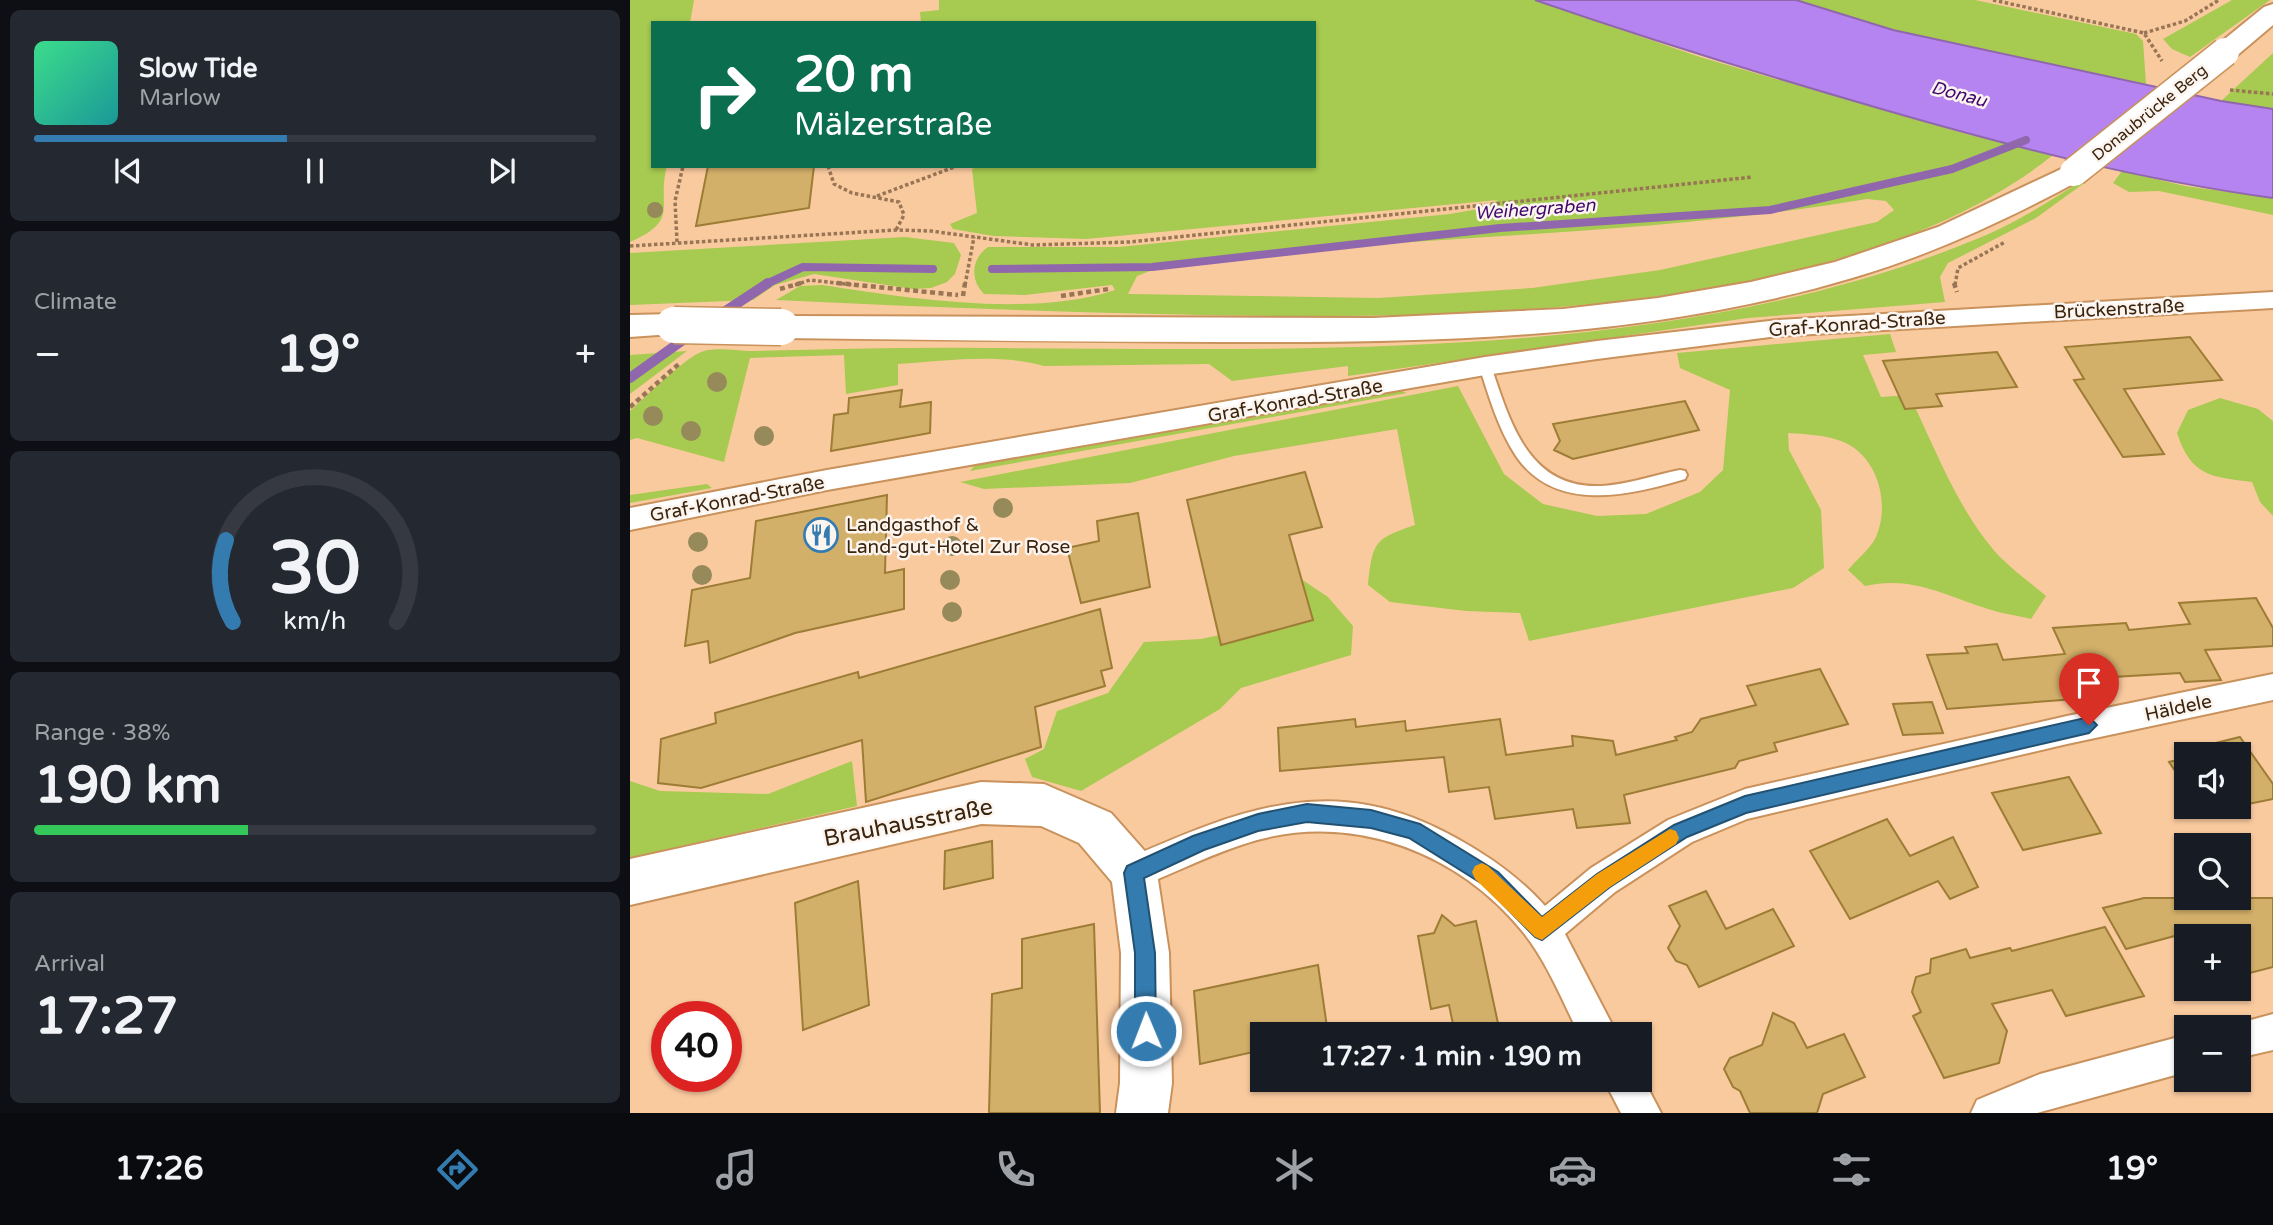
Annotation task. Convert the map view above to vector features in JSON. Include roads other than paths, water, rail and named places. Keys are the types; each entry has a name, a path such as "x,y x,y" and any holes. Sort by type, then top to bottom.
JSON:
{"main road":[{"name":"Donaubrücke Berg","path":"630,326 1256,331 1479,326 1688,305 1809,279 1931,242 2074,173 2273,12"},
{"name":"Brauhausstraße","path":"630,882 981,803 1044,805 1095,828 1134,873"},
{"path":"1134,873 1145,953 1146,1083 1142,1113"}],"street":[{"name":"Brückenstraße","path":"1965,316 2273,300"},
{"name":"Graf-Konrad-Straße","path":"630,519 827,480 1485,366 1778,328 1965,316"},
{"name":"Häldele","path":"1542,930 1604,880 1680,831 1745,804 2052,733 2273,687"},
{"path":"1134,873 1200,843 1258,822 1307,813 1371,819 1413,831 1491,878 1542,930 1592,1022"},
{"path":"2251,1037 2273,1032"},
{"path":"1990,1113 2040,1093 2174,1056"},
{"path":"1630,1092 1642,1113"}],"lane":[{"path":"1485,366 1518,452 1531,468 1549,481 1599,491 1680,475"}],"water":[{"name":"Donau","path":"1535,0 1796,0 1893,30 2221,101 2273,109 2273,198 2126,172 1981,137 1753,71"}],"waterway":[{"name":"Weihergraben","path":"992,269 1152,267 1500,228 1770,210 1952,169 2026,140"},
{"name":"Weihergraben","path":"767,284 803,267 933,269"},
{"name":"Weihergraben","path":"718,316 767,284"},
{"name":"Weihergraben","path":"630,378 690,335"}],"place":[{"name":"Landgasthof & Land-gut-Hotel Zur Rose","path":"821,535"}]}
